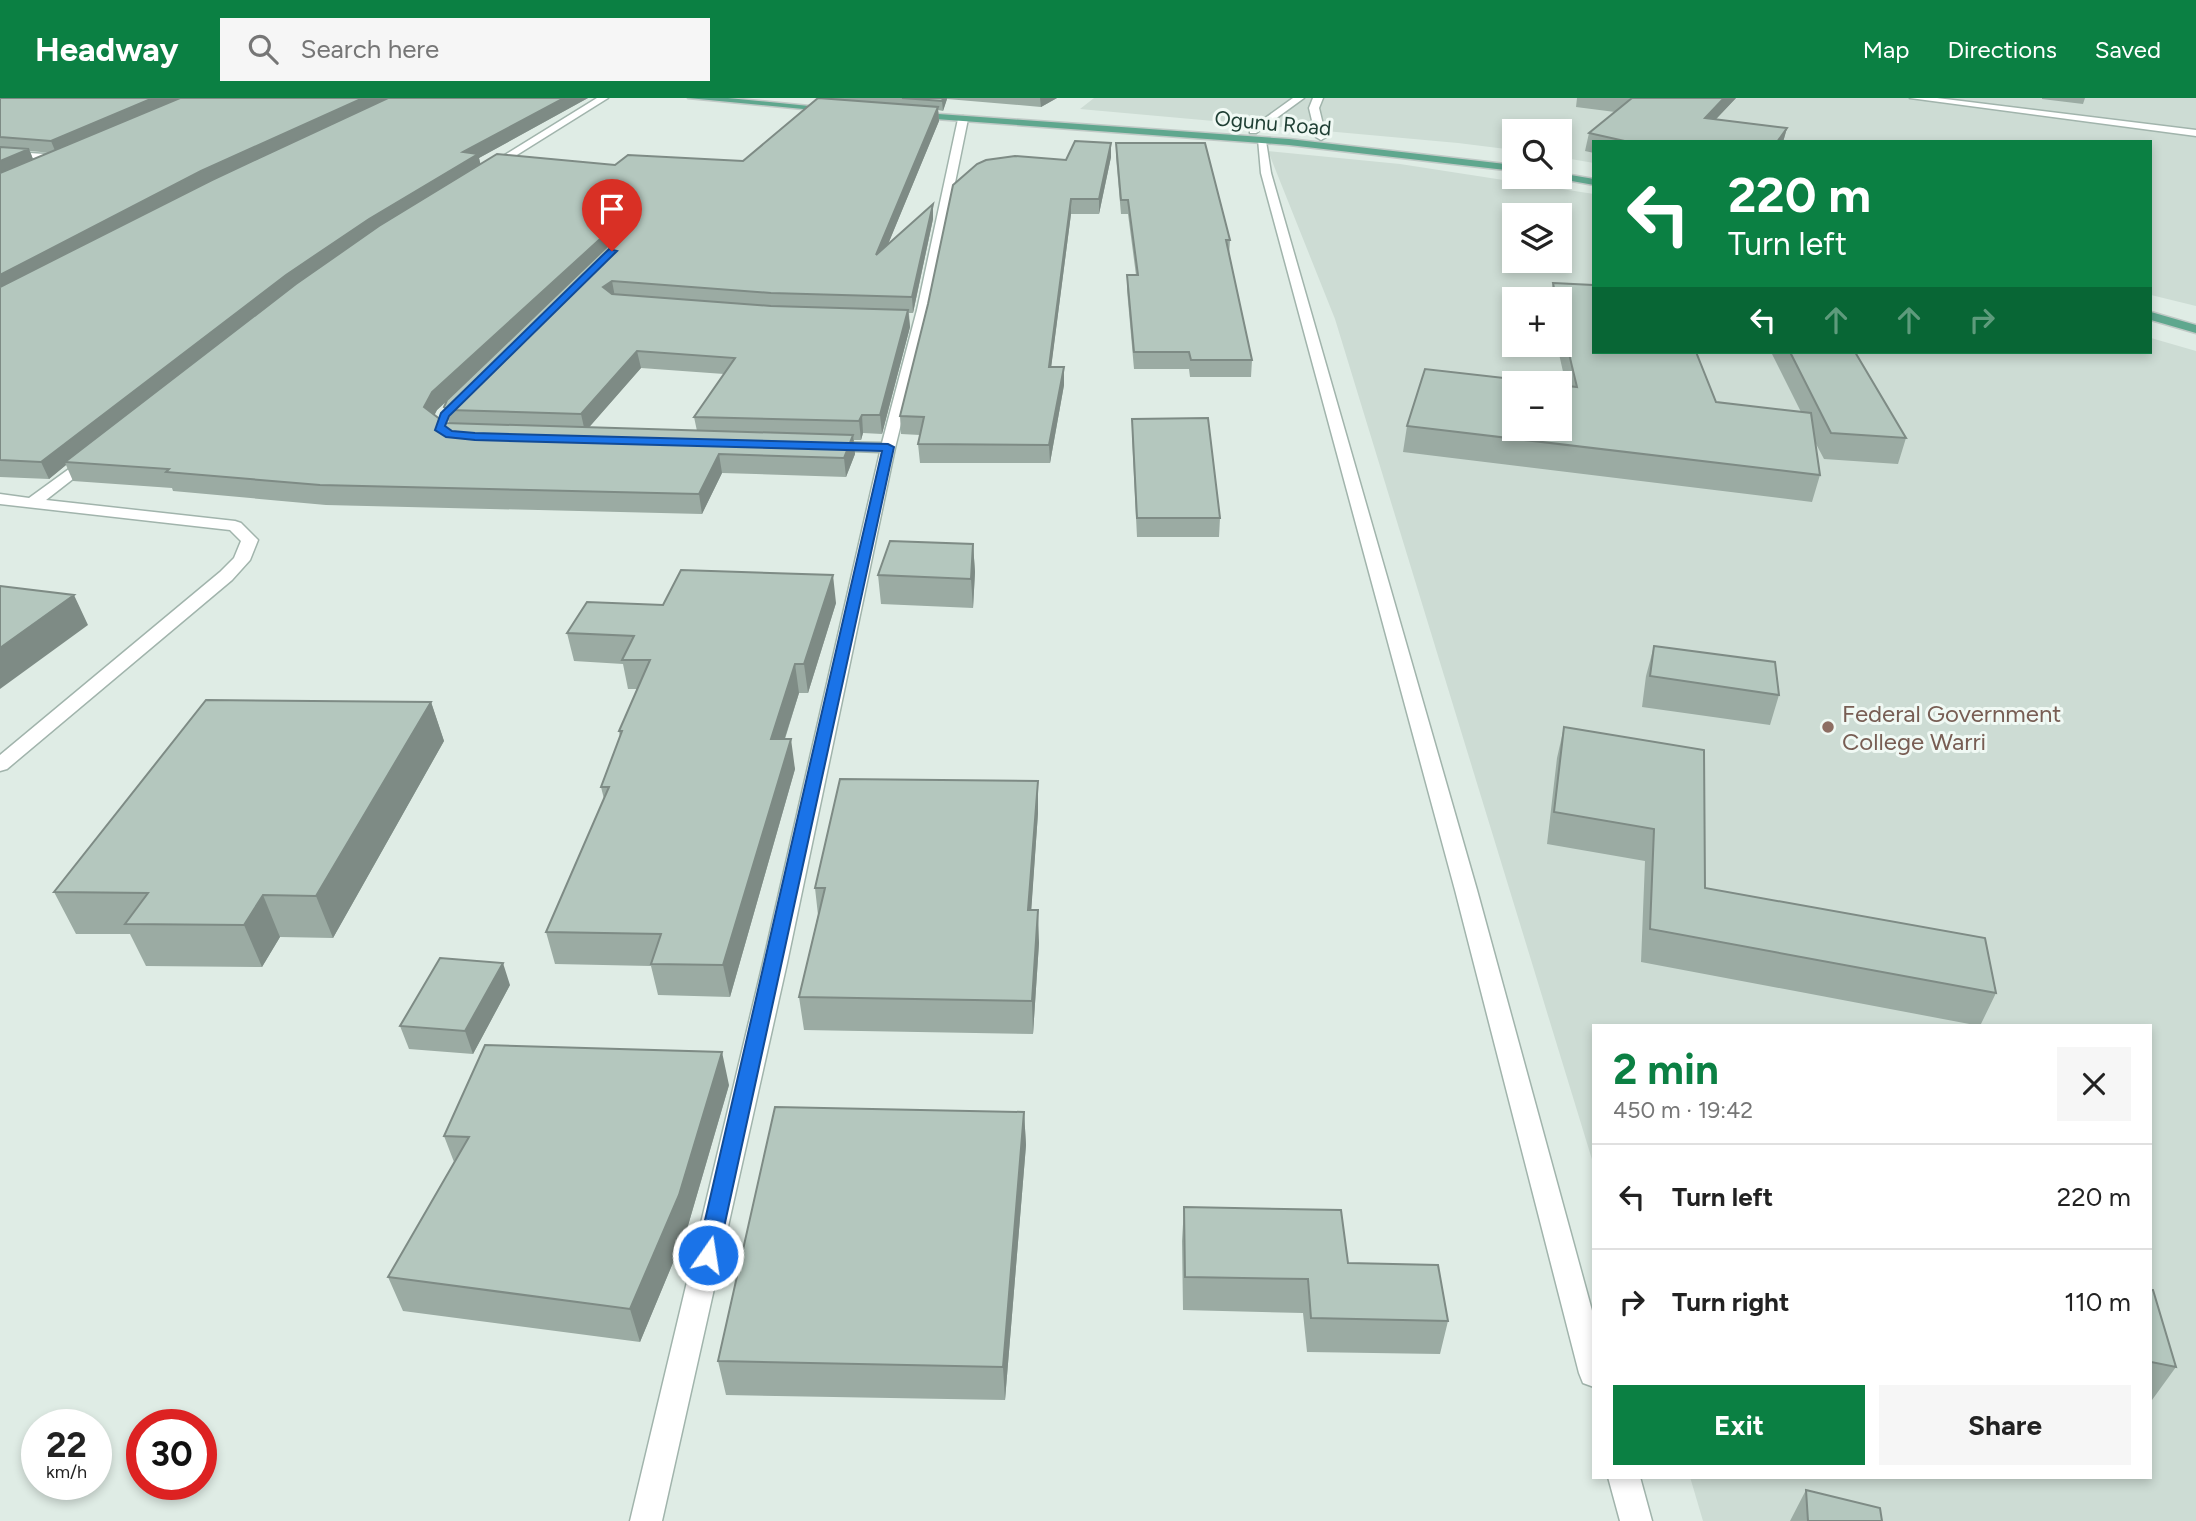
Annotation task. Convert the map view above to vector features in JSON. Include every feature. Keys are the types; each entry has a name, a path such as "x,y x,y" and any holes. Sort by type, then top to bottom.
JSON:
{"main road":[{"path":"693,98 850,110"},
{"path":"797,98 840,101"},
{"name":"Ogunu Road","path":"1502,157 1321,137 1257,136 963,118 905,110 1257,136 1502,166"},
{"path":"1572,168 1592,172"},
{"path":"1572,178 1592,182"},
{"path":"2152,303 2196,315"},
{"path":"2152,316 2196,329"}],"street":[{"path":"475,175 603,98"},
{"path":"1299,98 1257,136 1466,890 1592,1365"},
{"path":"1318,98 1314,108 1321,137"},
{"path":"1915,98 2196,133"},
{"path":"646,1521 775,963 914,320 963,118"},
{"path":"35,168 70,153"},
{"path":"0,154 59,158"},
{"path":"805,445 888,447"},
{"path":"34,501 101,450"},
{"path":"0,499 235,526 250,540 242,560 226,576 0,765"},
{"path":"1624,1479 1636,1521"}],"shaded area":[{"path":"1094,98 2196,98 2196,306 2152,295 2152,140 1592,140 1592,163 1572,159 1572,119 1502,119 1502,148 1080,109"},
{"name":"Federal Government College Warri","path":"1268,151 1400,164 1502,180 1502,189 1562,189 1592,194 1592,354 2152,354 2152,338 2196,351 2196,1521 1703,1521 1691,1479 2152,1479 2152,1024 1592,1024 1592,1159 1335,319"}],"building":[{"path":"0,98 153,98 51,141 0,137"},
{"path":"180,98 363,98 201,171 0,275 0,173"},
{"path":"388,98 564,98 463,152 478,154 369,219 286,275 41,462 0,460 0,287 212,180"},
{"path":"818,98 938,107 876,255 933,204 912,297 771,293 612,281 603,287 612,294 771,306 908,310 880,415 862,415 859,421 694,417 735,358 637,351 581,414 449,410 444,407 447,400 615,239 615,232 610,230 432,392 424,407 445,423 853,435 844,458 719,454 699,494 320,485 166,472 169,469 65,462 296,284 379,226 497,154 615,165 628,155 743,161"},
{"path":"902,98 943,98 942,101"},
{"path":"1632,98 1724,98 1705,118 1787,128 1778,140 1620,140 1589,133"},
{"path":"1075,141 1111,143 1099,199 1071,199 1049,367 1064,367 1049,445 918,444 924,417 900,416 928,304 953,185 977,164 986,160 1015,156 1066,160"},
{"path":"1116,143 1205,143 1230,240 1226,240 1252,360 1191,360 1189,352 1134,352 1127,275 1138,275 1128,200 1121,200"},
{"path":"0,147 29,149 0,161"},
{"path":"1553,283 1592,285 1592,354 1697,354 1716,402 1811,413 1820,475 1533,441 1572,441 1572,386 1577,387 1570,357 1572,357 1572,287 1554,287"},
{"path":"1791,354 1856,354 1906,438 1831,433"},
{"path":"1425,369 1502,378 1502,437 1407,426"},
{"path":"1208,418 1220,518 1137,518 1132,419"},
{"path":"890,541 973,544 971,579 878,575"},
{"path":"681,570 833,575 804,664 795,664 771,739 791,739 723,965 651,964 661,934 546,932 609,787 601,787 622,731 619,731 650,660 622,660 634,636 567,633 587,602 663,605"},
{"path":"0,586 74,595 0,648"},
{"path":"1654,646 1775,662 1779,695 1650,676"},
{"path":"206,700 431,702 316,896 263,895 244,925 125,924 148,893 54,892"},
{"path":"1564,727 1704,750 1705,888 1985,938 1996,993 1650,929 1654,829 1554,812"},
{"path":"840,779 1038,781 1028,910 1038,910 1032,1001 799,997 825,888 815,888"},
{"path":"440,958 503,963 465,1031 400,1026"},
{"path":"485,1045 722,1052 679,1195 630,1309 388,1277 469,1137 444,1136"},
{"path":"775,1107 1024,1112 1003,1367 718,1361"},
{"path":"1184,1207 1341,1210 1348,1263 1438,1265 1448,1321 1311,1318 1308,1279 1185,1277"},
{"path":"2152,1290 2153,1290 2176,1367 2152,1362"},
{"path":"1806,1490 1880,1508 1882,1521 1808,1521"}],"place":[{"name":"Federal Government College Warri","path":"1828,727"}],"route":[{"path":"612,251 444,415 439,427 450,435 888,447 708,1255"}]}
